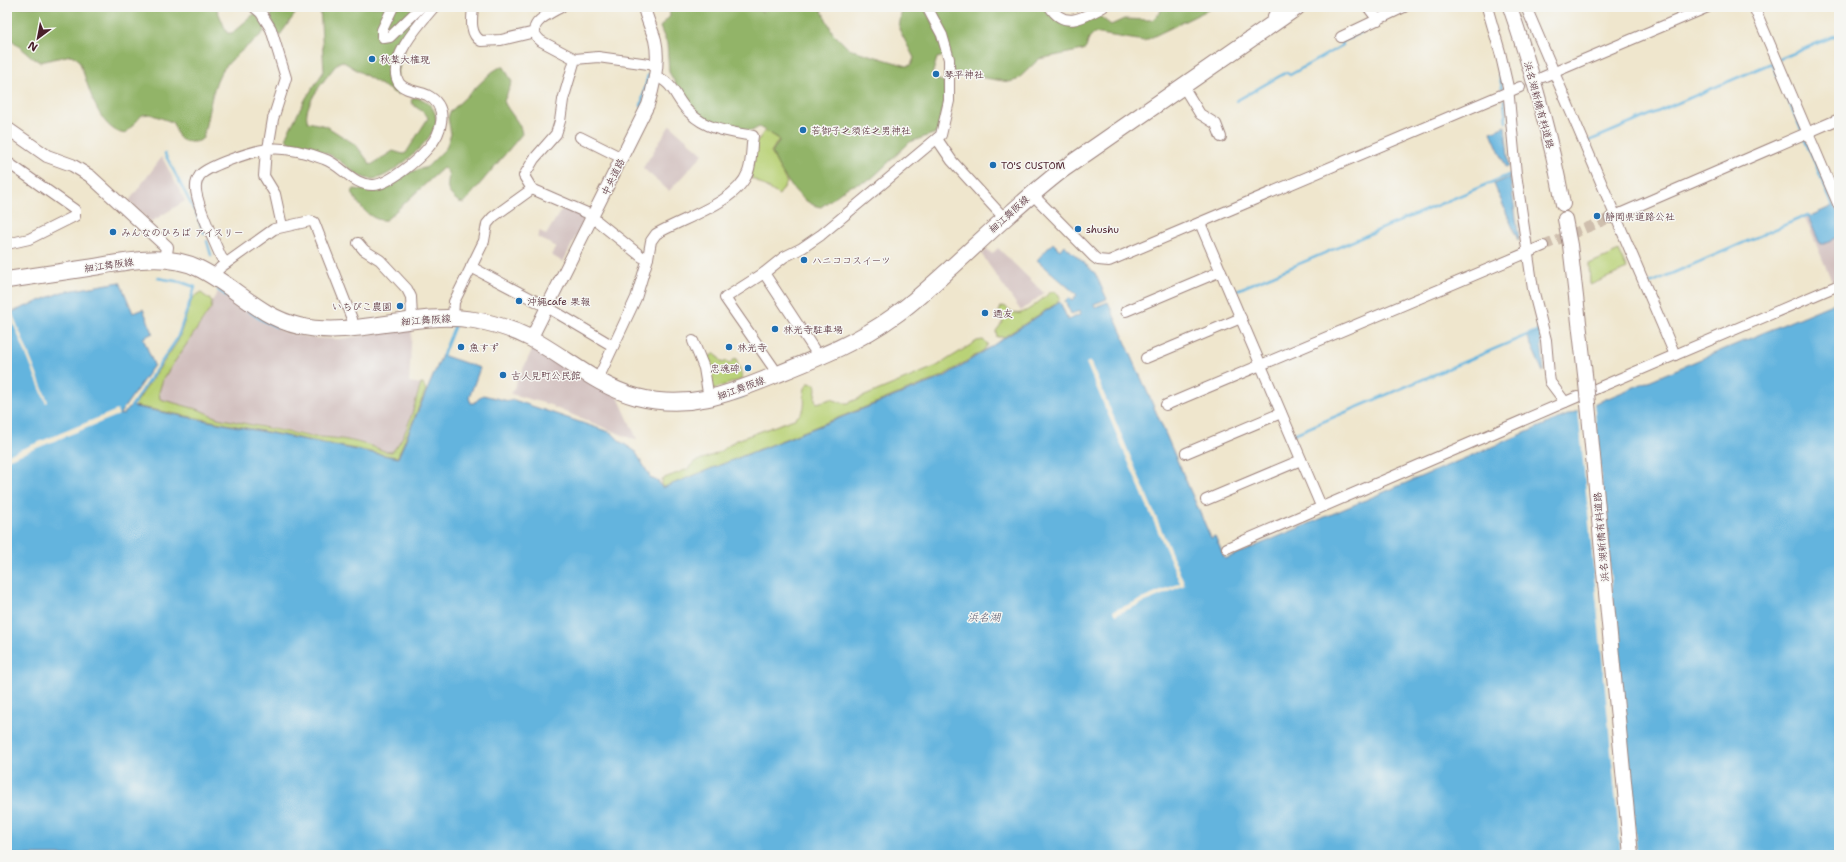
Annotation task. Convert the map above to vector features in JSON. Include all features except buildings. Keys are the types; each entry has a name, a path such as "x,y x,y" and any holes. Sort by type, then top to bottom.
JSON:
{"main road":[{"name":"細江舞阪線","path":"7,280 124,262 165,260 188,264 212,276 264,312 287,323 313,329 353,328 412,319 453,317 491,323 531,339 597,380 626,394 653,400 681,402 709,399 736,392 819,357 859,338 895,316 1032,194 1065,168 1183,86 1277,14 1297,7"},
{"name":"浜名湖新橋有料道路","path":"1510,7 1556,164 1563,204"},
{"name":"浜名湖新橋有料道路","path":"1566,219 1589,387 1631,855"}],"street":[{"path":"254,7 261,13 270,29 286,78 273,119 267,149 264,176 275,194 282,226"},
{"path":"393,7 382,30 382,36 384,38 390,36 421,7"},
{"path":"226,263 221,257 196,193 197,181 205,171 233,159 267,149 285,150 325,159 344,170 358,182 374,185 389,179 420,156 428,148 441,129 442,113 433,99 426,94 403,87 399,82 397,72 405,44 434,7"},
{"path":"473,7 473,30 478,40 501,40 534,32"},
{"path":"561,7 540,19 535,27 534,32 537,38 541,41 575,59 598,57 655,70 664,79 684,107 698,120 715,128 754,136 748,172 737,188 719,202 656,234 651,241 648,258 636,298 597,380"},
{"name":"中央道路","path":"531,339 648,106 655,70 655,40 644,7"},
{"path":"776,375 773,368 725,298 764,273 784,257 802,248 821,235 937,139 943,129 949,101 949,59 942,35 928,7"},
{"path":"1050,7 1058,16 1070,20 1082,18 1103,7"},
{"path":"1368,7 1378,20"},
{"path":"1342,37 1404,7"},
{"path":"1487,7 1500,52 1508,92 1516,174 1527,252 1533,289 1546,340 1550,382 1565,402"},
{"path":"1526,7 1612,216 1675,355"},
{"path":"1543,77 1708,7"},
{"path":"1754,7 1839,206"},
{"path":"575,59 563,100 560,121 556,134 534,159 524,173 524,176 532,189 587,213 642,257 648,258"},
{"path":"1183,86 1200,114 1216,124 1221,137"},
{"path":"1032,194 1094,257 1104,261 1109,261 1520,87"},
{"path":"1612,216 1839,119"},
{"path":"7,128 40,152 55,160 72,165 98,182 167,247 165,260"},
{"path":"580,137 622,158"},
{"path":"937,139 952,160 1005,219"},
{"path":"7,162 76,210 75,216 29,239 8,242"},
{"path":"453,317 454,302 484,241 486,228 490,220 532,189"},
{"path":"212,276 226,263 270,232 282,226 310,221 316,225 352,319 353,328"},
{"path":"1200,223 1321,506"},
{"path":"358,243 364,250 380,260 407,290 411,298 412,319"},
{"path":"1166,405 1543,246"},
{"path":"471,267 547,307 613,346"},
{"path":"1126,310 1221,271"},
{"path":"764,273 819,357"},
{"path":"1589,387 1675,355 1839,285"},
{"path":"1146,358 1241,318"},
{"path":"694,341 704,368 709,399"},
{"path":"1227,548 1321,506 1577,397"},
{"path":"1186,453 1281,413"},
{"path":"1206,500 1301,460"}],"shaded area":[{"path":"670,125 703,154 669,191 643,168"},
{"path":"162,157 185,201 151,222 129,201"},
{"path":"1836,205 1839,212 1839,282 1833,284 1805,218"},
{"path":"563,207 586,217 563,262 551,255 556,247 537,237 540,231 546,235"},
{"path":"998,248 1044,293 1021,311 982,255 987,249 992,254"},
{"path":"218,292 259,320 285,332 312,338 339,339 412,328 409,382 421,384 411,418 400,443 392,452 385,452 375,447 217,418 200,410 160,399 159,392 163,379 190,337 206,317 211,308 212,301"},
{"path":"533,348 618,397 637,439 635,440 553,407 554,406 511,394"}],"green space":[{"path":"7,7 117,7 135,9 155,7 216,7 227,33 232,33 254,14 256,14 265,28 263,33 235,57 220,74 212,96 203,138 197,142 191,142 182,140 178,136 172,122 150,114 142,115 125,134 115,130 107,124 95,105 77,58 71,55 40,62 7,36"},
{"path":"272,7 300,7 280,35 278,35 271,18"},
{"path":"320,7 430,7 407,34 395,86 399,92 398,95 342,61 338,63 322,83 308,108 308,122 326,126 356,145 371,165 393,151 403,154 406,153 428,118 427,115 412,104 411,101 413,98 417,98 424,100 429,104 433,109 436,118 436,124 431,134 408,159 381,177 373,179 361,176 334,157 324,152 292,145 287,141 287,134 306,98 324,71"},
{"path":"669,7 752,7 763,12 767,7 820,7 833,33 849,49 907,66 911,65 914,58 899,29 902,7 924,7 939,36 944,56 937,58 932,75 934,78 944,82 945,100 938,130 936,133 910,142 870,180 848,187 821,207 813,205 798,194 791,186 775,160 772,152 779,141 778,138 759,127 752,131 717,124 700,116 687,104 669,72 667,44 660,27 670,16"},
{"path":"931,7 1046,7 1056,19 1098,15 1111,25 1124,19 1152,20 1160,13 1162,7 1214,7 1144,41 1094,33 1089,38 1086,48 1083,50 1039,59 1017,80 1009,82 955,73"},
{"path":"500,67 504,67 512,82 504,101 517,121 522,134 464,203 459,202 450,193 448,189 448,172 443,168 386,220 375,218 365,211 354,197 352,192 354,189 374,191 384,189 408,173 427,167 446,148 451,134 448,118 450,112 492,72"},
{"path":"765,130 779,139 771,152 787,183 779,195 750,177 755,145"},
{"path":"1619,251 1627,269 1590,285 1589,264"},
{"path":"1051,292 1059,295 1060,298 1057,303 1004,337 997,337 996,331 1003,322 999,312 1001,307 1004,306 1015,313 1023,312 1034,306"},
{"path":"201,293 212,301 211,308 163,379 159,392 160,399 200,410 217,418 313,437 351,441 392,452 398,445 407,429 421,384 423,384 426,390 398,456 396,457 135,406 178,341 192,299 197,294"},
{"path":"983,340 988,344 984,350 943,376 662,488 662,479 688,469 694,462 716,454 737,440 794,419 800,415 804,406 805,388 808,383 815,384 815,399 817,403 831,399 848,403 937,366 977,341"},
{"path":"715,353 723,363 726,361 729,364 736,358 743,379 710,390 704,360"}],"water":[{"path":"1505,126 1509,166 1506,167 1491,132"},
{"path":"1510,177 1519,239 1518,240 1494,184"},
{"path":"1835,205 1839,214 1839,236 1824,244 1820,244 1808,217"},
{"name":"浜名湖","path":"1053,243 1060,250 1064,245 1095,273 1107,299 1094,304 1095,307 1108,302 1211,538 1215,536 1225,559 1839,301 1839,855 7,855 7,314 62,292 120,282 133,313 143,309 153,333 143,338 154,365 119,415 124,414 130,406 398,458 442,355 480,368 469,398 471,403 474,403 483,395 508,401 514,400 612,433 621,442 635,451 651,478 659,482 662,488 944,377 1060,302 1068,320 1081,314 1080,311 1071,314 1065,301 1068,298 1072,301 1077,295 1037,260"},
{"path":"1540,331 1544,371 1543,372 1527,336"}],"pier":[{"path":"12,312 48,402 46,403 9,313"},
{"path":"1090,361 1185,585 1115,615 1113,611 1180,583 1086,363"},
{"path":"1594,402 1637,855 1621,855 1578,409"},
{"path":"117,410 119,415 7,460 7,455"}],"waterway":[{"path":"1405,12 1415,7"},
{"path":"1236,101 1287,72 1290,75 1343,45 1342,42 1368,29"},
{"path":"1780,59 1839,34"},
{"path":"1497,61 1502,88"},
{"path":"1589,141 1774,62"},
{"path":"1772,63 1801,129"},
{"path":"641,106 648,75"},
{"path":"1504,100 1506,122"},
{"path":"1805,139 1833,206"},
{"path":"165,154 194,210"},
{"path":"1235,291 1511,174"},
{"path":"196,212 204,233"},
{"path":"1650,283 1808,215 1809,216"},
{"path":"207,241 211,255"},
{"path":"131,407 177,339 195,287 181,282 158,278"},
{"path":"218,290 260,319 277,327"},
{"path":"443,355 455,325 453,325"},
{"path":"1294,434 1539,330 1538,328"},
{"path":"713,405 743,396"}],"tunnel":[{"path":"1543,246 1610,218"}],"place":[{"name":"秋葉大権現","path":"372,59"},
{"name":"琴平神社","path":"936,74"},
{"name":"若御子之須佐之男神社","path":"803,130"},
{"name":"TO'S CUSTOM","path":"993,165"},
{"name":"静岡県道路公社","path":"1597,216"},
{"name":"shushu","path":"1078,229"},
{"name":"みんなのひろば アイスリー","path":"113,232"},
{"name":"ハニココスイーツ","path":"804,260"},
{"name":"沖縄cafe 果報","path":"519,301"},
{"name":"いちびこ農園","path":"400,306"},
{"name":"通友","path":"985,313"},
{"name":"林光寺駐車場","path":"775,329"},
{"name":"魚すず","path":"461,347"},
{"name":"林光寺","path":"729,347"},
{"name":"忠魂碑","path":"748,368"},
{"name":"古人見町公民館","path":"503,375"}]}
